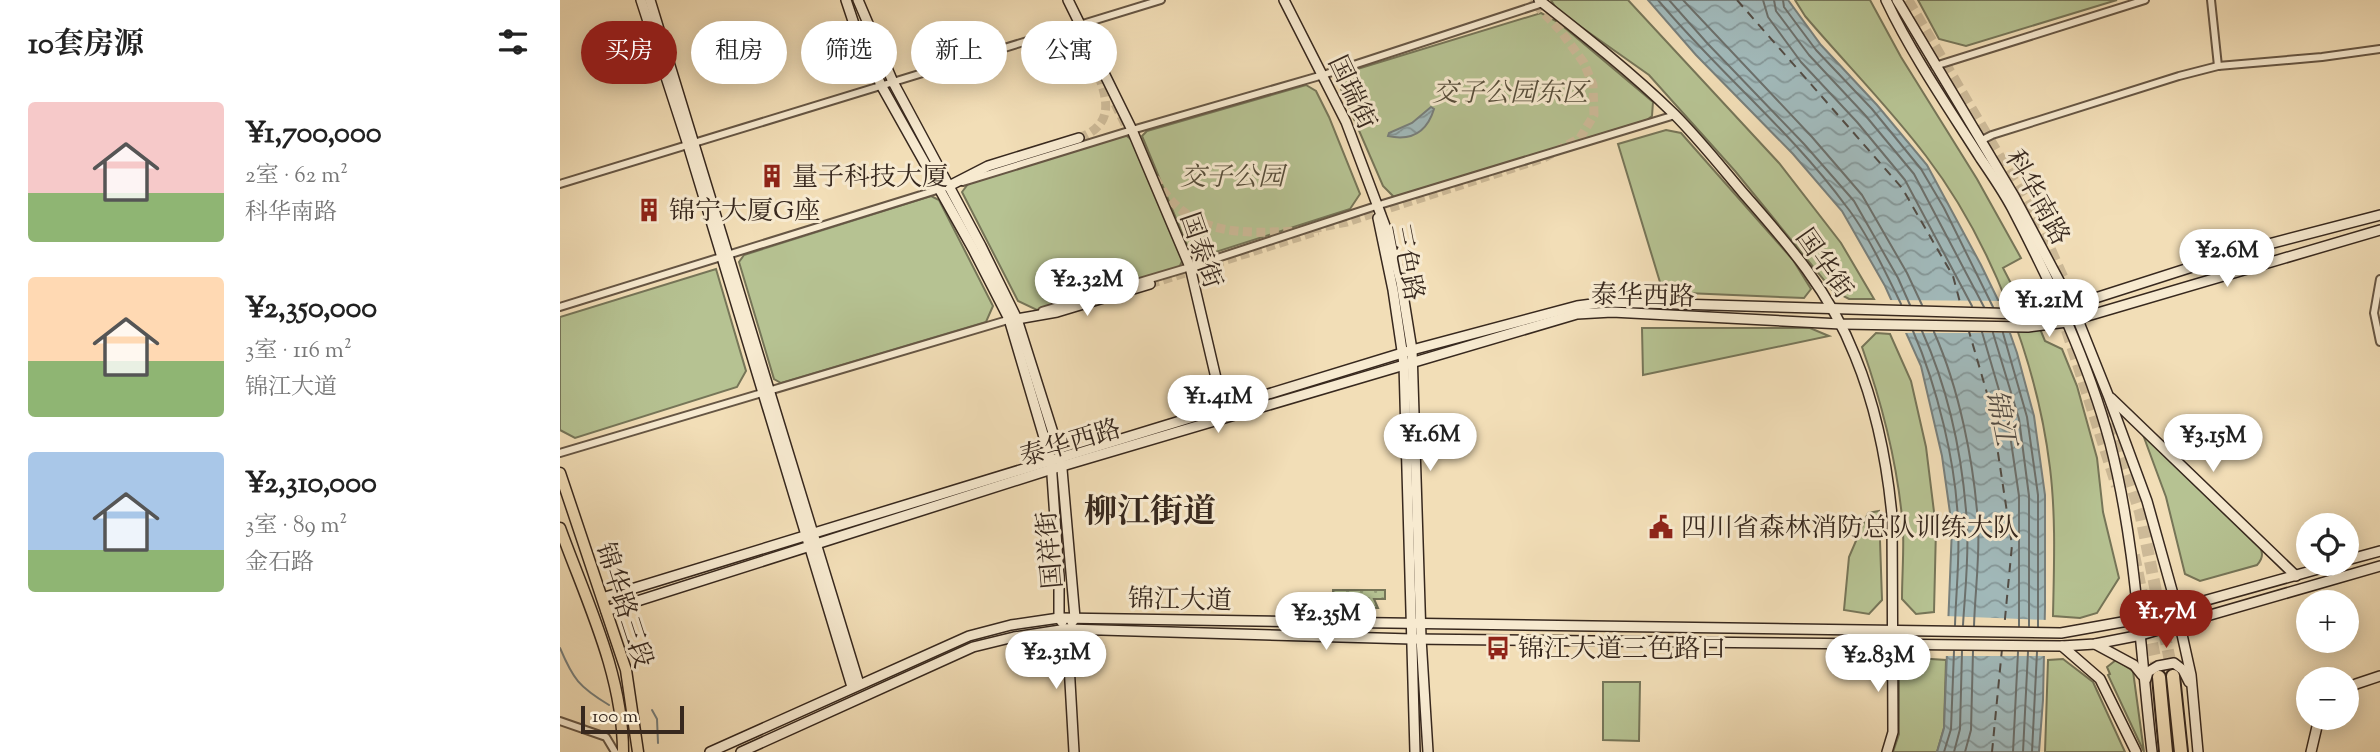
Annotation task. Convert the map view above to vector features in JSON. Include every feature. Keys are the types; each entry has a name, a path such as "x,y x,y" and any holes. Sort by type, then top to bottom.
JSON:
{"highway":[{"path":"2173,676 2181,752"},
{"path":"2159,677 2166,752"}],"main road":[{"name":"锦华路三段","path":"560,473 626,670 638,752"},
{"name":"锦华路三段","path":"560,528 620,699 623,752"},
{"path":"612,675 626,670"}],"street":[{"path":"641,0 691,144"},
{"path":"650,0 724,256 855,686"},
{"name":"国祥街","path":"846,0 881,85 944,188"},
{"name":"国祥街","path":"858,0 867,21"},
{"name":"国泰街","path":"1068,0 1078,21"},
{"path":"1093,21 1161,0"},
{"name":"国瑞街","path":"1284,0 1346,122 1376,206"},
{"name":"科华南路","path":"1885,0 1934,84 2011,205 2067,322 2109,441 2119,485 2140,619 2144,689 2152,752"},
{"name":"科华南路","path":"1896,0 2014,196 2072,305 2147,501 2180,624 2192,689 2198,752"},
{"path":"1935,66 2145,0"},
{"path":"2211,0 2218,66"},
{"path":"560,307 1132,130 1323,75 1541,1"},
{"name":"国华街","path":"1541,1 1675,115 1797,254 1840,324 1867,388 1889,482 1892,516 1893,732 1887,752"},
{"path":"897,80 1021,43"},
{"path":"1980,141 2179,76 2218,66 2380,49"},
{"path":"560,184 885,84"},
{"name":"国祥街","path":"893,84 1013,319 1062,462 1075,618 1067,629 1059,618 1059,576 1051,465 1013,319"},
{"name":"国泰街","path":"1109,84 1132,130 1190,267 1223,408"},
{"path":"560,453 1190,267 1376,206 1675,115"},
{"path":"944,188 988,166 1079,138"},
{"name":"三色路","path":"1376,206 1408,352 1416,625 1415,752"},
{"name":"泰华西路","path":"1062,462 1223,408 1408,352 1577,306 1607,302 1869,312 2024,314 2061,309 2242,251 2380,215"},
{"path":"2328,227 2334,233 2332,243"},
{"name":"泰华西路","path":"606,611 811,540 1051,465 1577,314 1612,312 1840,324 2028,327 2067,322 2380,230"},
{"path":"2380,279 2374,313 2380,342"},
{"path":"1013,319 1057,312 1150,284"},
{"path":"2108,395 2296,575"},
{"name":"泰华西路","path":"602,598 811,540"},
{"path":"2359,557 2380,551"},
{"name":"锦江大道","path":"741,752 973,648 1014,637 1067,629 1416,639 2062,646 2095,644 2141,635 2380,566"},
{"name":"锦江大道","path":"710,752 969,636 1012,625 1059,618 2061,633 2140,619 2297,576"},
{"path":"1067,629 1074,752"},
{"name":"三色路","path":"1416,639 1428,752"},
{"path":"2095,644 2134,665 2143,677"},
{"path":"2062,646 2100,680 2136,752"},
{"path":"2144,689 2148,672 2158,666 2174,663 2183,670 2192,689"},
{"path":"2359,683 2380,676"},
{"path":"560,721 606,737 615,752"},
{"path":"2311,752 2316,730"}],"green space":[{"path":"1551,0 1628,0 1779,163 1841,243 1874,299 1849,299 1832,290 1735,171 1649,75 1557,10"},
{"path":"1795,0 1870,0 2021,258 2003,268 2018,297 2026,295 2045,341 2062,349 2077,386 2097,458 2103,512 2119,578 2097,613 2080,618 2053,616 2053,505 2044,427 2022,345 1990,264 1971,226 1926,156 1805,16"},
{"path":"1918,0 2117,0 1966,46 1939,39"},
{"name":"交子公园东区","path":"1541,13 1558,22 1653,102 1652,116 1647,120 1394,197 1383,186 1341,89 1341,74"},
{"name":"交子公园","path":"1306,85 1316,91 1329,117 1360,194 1350,209 1200,257 1191,255 1142,136 1147,131"},
{"path":"1666,130 1681,133 1793,260 1811,289 1804,298 1663,292 1618,144"},
{"path":"1124,134 1132,140 1183,259 1179,268 1039,311 1018,301 962,192 968,184"},
{"path":"931,196 939,200 993,306 986,322 781,383 774,379 739,262 744,255"},
{"path":"716,269 746,371 737,387 575,438 560,430 560,317"},
{"path":"1642,328 1810,328 1829,336 1643,375"},
{"path":"1876,333 1890,334 1911,381 1926,447 1936,528 1934,612 1916,614 1902,599 1903,528 1897,482 1883,414 1862,347"},
{"path":"2142,432 2258,543 2262,554 2257,565 2200,581 2185,574 2166,497"},
{"path":"1879,511 1882,600 1869,614 1844,610 1849,557 1868,513"},
{"path":"1333,590 1385,590 1385,599 1374,599 1378,608 1305,608 1302,598 1333,598"},
{"path":"1915,658 1946,660 1944,728 1937,752 1893,752 1899,734 1899,677"},
{"path":"2063,659 2093,682 2125,752 2045,752 2048,660"},
{"path":"2116,660 2133,671 2144,752 2108,675 2110,674 2107,667"},
{"path":"1603,682 1640,682 1639,741 1603,740"}],"water":[{"name":"锦江","path":"1648,0 1788,0 1821,45 1877,105 1927,165 1981,265 1999,302 2017,353 2034,416 2045,495 2043,700 2039,752 1937,752 1944,728 1952,527 1942,456 1921,366 1885,286 1842,211 1793,154 1696,55"},
{"path":"1431,107 1434,109 1431,117 1417,133 1404,137 1388,136 1389,133 1412,123"}],"pier":[{"path":"1887,300 2003,301 2014,333 1902,333"},
{"path":"1945,616 2048,620 2048,656 1943,656"}],"waterway":[{"path":"560,648 578,681 609,705"},
{"path":"652,710 657,719 658,743"}],"ferry route":[{"path":"1737,0 1902,188 1953,276 1962,310"},
{"path":"1968,328 1991,407 2012,545 2004,629"},
{"path":"1992,752 2002,649"}],"tunnel":[{"path":"1312,229 1347,222 1544,158 1580,138 1594,115 1593,85 1584,63 1560,30 1531,0"},
{"path":"1907,0 2039,225 2071,297"},
{"path":"1913,44 1959,117"},
{"path":"1079,138 1093,131 1105,113 1106,102 1102,84"},
{"path":"1115,104 1129,132"},
{"path":"1155,178 1168,197 1199,221 1235,231 1298,231"},
{"path":"1150,284 1318,231"},
{"path":"2056,282 2077,329"},
{"path":"2067,330 2117,486"},
{"path":"2094,372 2140,512 2173,676"},
{"path":"2134,555 2159,677"}],"place":[{"name":"量子科技大厦","path":"772,176"},
{"name":"锦宁大厦G座","path":"649,210"},
{"name":"四川省森林消防总队训练大队","path":"1661,527"},
{"name":"锦江大道三色路口","path":"1498,648"}],"district":[{"name":"柳江街道","path":"1150,510"}]}
